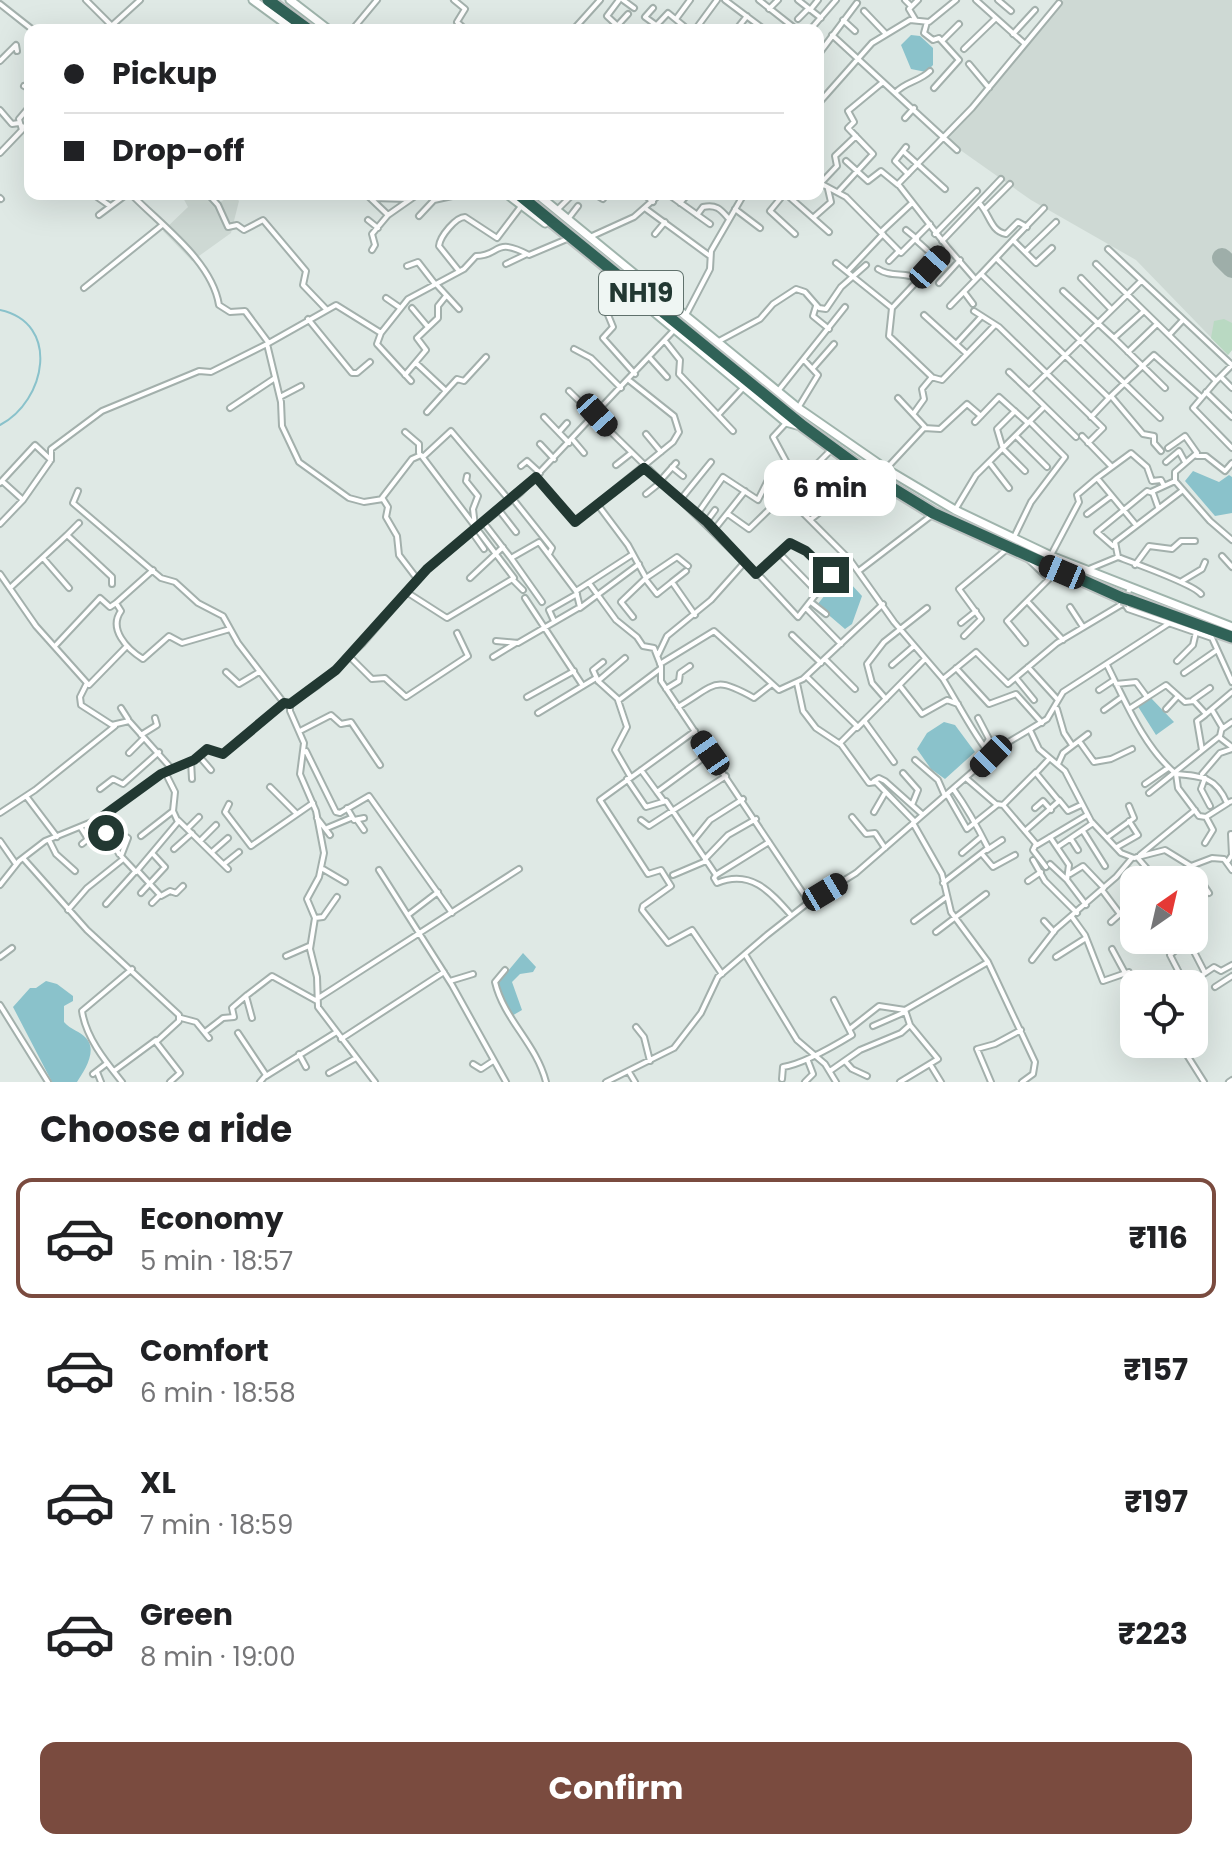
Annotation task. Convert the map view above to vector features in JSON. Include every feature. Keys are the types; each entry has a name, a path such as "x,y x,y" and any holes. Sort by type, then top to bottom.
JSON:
{"highway":[{"path":"268,0 301,24"},
{"path":"278,0 310,24"},
{"name":"NH19","path":"520,200 803,426 863,470 933,513 1010,543 1028,557 1232,637"},
{"name":"NH19","path":"536,200 807,423 862,462 961,519 1127,596 1232,629"}],"street":[{"path":"86,0 110,24"},
{"path":"112,24 140,0"},
{"path":"253,0 284,24"},
{"path":"290,0 322,24"},
{"path":"357,24 377,0"},
{"path":"454,0 465,9 457,22 459,24"},
{"path":"578,24 600,0"},
{"path":"616,24 607,16 621,0 634,8"},
{"path":"676,24 690,0"},
{"path":"699,24 717,0"},
{"path":"725,0 757,24"},
{"path":"759,0 789,24"},
{"path":"769,9 778,0"},
{"path":"798,19 818,0"},
{"path":"816,24 836,0"},
{"path":"905,0 911,6"},
{"path":"915,19 909,10 918,0"},
{"path":"934,88 959,61 942,41 932,40 924,33 927,22 956,0"},
{"path":"976,0 1026,44"},
{"path":"998,0 1011,11"},
{"path":"802,1 821,18"},
{"path":"824,43 857,3"},
{"path":"898,185 989,88 1059,3"},
{"path":"0,4 25,24"},
{"path":"651,24 645,16 653,8"},
{"path":"1013,34 1035,10"},
{"path":"864,11 886,34"},
{"path":"658,24 668,13 682,24"},
{"path":"622,24 628,14"},
{"path":"741,24 747,16"},
{"path":"964,49 996,18"},
{"path":"824,97 856,57 886,34 915,19 927,22"},
{"path":"843,20 855,31"},
{"path":"942,41 959,24"},
{"path":"832,35 915,108 957,150"},
{"path":"0,61 16,45 17,51"},
{"path":"969,64 989,88"},
{"path":"895,93 904,83 919,80 930,71"},
{"path":"838,192 873,154 848,128 854,122 848,111 883,82"},
{"path":"905,118 915,108"},
{"path":"0,110 12,124 24,126"},
{"path":"0,153 24,119"},
{"path":"824,178 838,165 835,156 856,136"},
{"path":"908,174 895,161 904,149 945,189"},
{"path":"846,161 868,181 882,171 898,185 935,234 976,279"},
{"path":"942,241 1001,179"},
{"path":"985,209 1010,184"},
{"path":"824,186 838,192 903,253 930,224"},
{"path":"814,217 830,203 828,189"},
{"path":"935,234 977,191"},
{"path":"97,200 110,206"},
{"path":"99,215 120,200"},
{"path":"135,200 203,268 216,288 219,305 230,312 245,311 268,343 280,397 283,430 304,467 349,498 364,502 382,498 421,456 451,431 552,548 548,554"},
{"path":"213,200 228,227 237,225 244,230 263,220 306,271 303,285 326,310"},
{"path":"374,200 388,215"},
{"path":"372,250 375,245 371,235 388,215 409,200"},
{"path":"419,216 434,200"},
{"path":"459,271 439,246 440,239 458,218 465,217 497,238 520,200 744,387 788,422 803,426"},
{"path":"544,200 798,408 886,469 1010,543 1087,570 1127,596"},
{"path":"557,210 567,200"},
{"path":"590,237 646,209 653,202 651,200"},
{"path":"676,200 710,224"},
{"path":"680,203 683,200"},
{"path":"685,315 710,269 710,256 740,200"},
{"path":"780,200 770,211 795,234"},
{"path":"793,200 829,232"},
{"path":"849,270 912,203"},
{"path":"979,203 991,225 1004,235 1018,222 1027,227"},
{"path":"568,219 578,206"},
{"path":"697,215 703,207 712,206 724,211 729,219"},
{"path":"950,306 1044,208"},
{"path":"646,209 710,256"},
{"path":"735,209 760,228"},
{"path":"368,220 378,228"},
{"path":"655,234 665,222"},
{"path":"1025,252 1056,222"},
{"path":"84,288 161,226"},
{"path":"906,230 927,250"},
{"path":"506,264 567,239"},
{"path":"1013,240 1036,263 1052,248"},
{"path":"411,381 377,344 399,307 459,271 476,256 486,256 495,248 514,247 525,254"},
{"path":"948,248 892,308 889,337 931,377 942,380 995,325"},
{"path":"1108,249 1232,365 1193,408 1232,448"},
{"path":"889,261 899,251"},
{"path":"996,258 1160,418"},
{"path":"939,283 960,260"},
{"path":"407,266 418,262 459,309"},
{"path":"836,263 849,270 892,308"},
{"path":"1096,264 1169,335 1232,388"},
{"path":"719,341 760,319 773,304 796,289 805,292 816,306 826,309 866,265"},
{"path":"878,269 887,273 910,274 920,280"},
{"path":"981,274 1110,397 1143,434 1154,436 1154,443 1161,451"},
{"path":"1081,278 1111,309"},
{"path":"1029,391 1141,281"},
{"path":"617,282 606,310 613,327 603,338 635,374"},
{"path":"1063,291 1165,388"},
{"path":"964,292 973,304"},
{"path":"405,375 426,350 417,338 439,316 438,306 446,296"},
{"path":"386,298 399,307"},
{"path":"0,524 23,500 51,460 51,449 112,407 199,371 211,372 308,319 339,306 381,333"},
{"path":"816,306 813,316 829,329"},
{"path":"778,391 845,307"},
{"path":"412,308 428,327"},
{"path":"974,311 980,318 995,325 1103,429 1088,443"},
{"path":"1114,338 1144,311"},
{"path":"924,315 967,354"},
{"path":"956,344 980,318"},
{"path":"308,319 352,373 355,374 370,362"},
{"path":"1169,335 1182,321"},
{"path":"1128,352 1157,324"},
{"path":"0,885 16,864 49,840 101,820 165,772 191,761 208,748 223,754 336,670 418,580 512,500 571,442 676,328"},
{"path":"665,341 680,360 679,374 733,431"},
{"path":"818,344 827,352"},
{"path":"813,368 834,344"},
{"path":"574,349 589,357 622,389"},
{"path":"1091,417 1156,355 1201,397"},
{"path":"427,412 456,379 465,380 486,357"},
{"path":"649,357 667,377"},
{"path":"798,408 818,375 804,360"},
{"path":"416,363 446,391"},
{"path":"1009,372 1112,466"},
{"path":"914,413 924,399 922,390 931,377"},
{"path":"230,408 275,378"},
{"path":"521,466 527,461 572,522 598,505 644,468 679,434 676,420 661,403 629,380"},
{"path":"280,397 301,386"},
{"path":"718,415 744,387"},
{"path":"569,391 597,415 644,468 698,513 797,617 812,603 831,575 849,559"},
{"path":"1206,392 1232,417"},
{"path":"964,636 981,620 959,589 1010,543 1031,502 1065,457 999,397 975,422"},
{"path":"898,398 925,427 940,429 968,404 981,416"},
{"path":"955,510 976,475 1044,407"},
{"path":"1015,411 997,428 1003,449 1025,471"},
{"path":"544,417 584,453"},
{"path":"788,422 773,437 787,463 785,494 860,570 900,629 943,679 973,734 991,756"},
{"path":"559,432 567,423"},
{"path":"886,469 925,427"},
{"path":"405,432 420,445 421,456 430,472 475,529 486,550 495,553 522,590 512,594"},
{"path":"646,434 661,452"},
{"path":"1016,436 1047,467"},
{"path":"1168,448 1185,436 1197,456"},
{"path":"540,444 554,459"},
{"path":"23,500 1,482 33,446 51,460"},
{"path":"796,485 833,448"},
{"path":"1166,462 1179,451 1185,462"},
{"path":"616,465 630,453"},
{"path":"1051,556 1079,502 1077,495 1131,453 1147,467 1152,481 1161,480 1164,486"},
{"path":"1232,474 1206,456 1197,456 1185,462 1175,472 1175,481 1232,540"},
{"path":"681,499 711,462"},
{"path":"989,462 1009,488"},
{"path":"1225,471 1232,463"},
{"path":"646,494 674,465 683,476"},
{"path":"698,513 723,477 758,500 771,474 785,469"},
{"path":"810,520 839,497 863,470"},
{"path":"467,476 466,481 478,496 473,509 475,529"},
{"path":"1097,478 1136,525"},
{"path":"1175,481 1151,492 1145,491 1097,531 1113,546 1118,557 1190,584 1201,594"},
{"path":"1113,546 1183,490"},
{"path":"78,491 72,502 165,581 181,585 198,603 220,614 287,704 336,812 369,795 452,913"},
{"path":"714,530 745,491"},
{"path":"1151,492 1158,507"},
{"path":"728,514 749,529 785,494"},
{"path":"1087,514 1111,496"},
{"path":"382,498 388,505 386,517 397,536 398,553 418,580"},
{"path":"598,505 633,554 646,579 657,594 687,569 677,557 646,579 621,602 633,617"},
{"path":"499,510 516,532"},
{"path":"707,522 715,510"},
{"path":"860,570 933,513"},
{"path":"10,588 79,523"},
{"path":"484,523 542,602"},
{"path":"67,535 106,571 112,578 112,584"},
{"path":"511,558 536,541 577,593 579,608"},
{"path":"1135,565 1149,546 1171,549 1181,541 1195,541"},
{"path":"758,574 792,544 831,575"},
{"path":"470,578 503,547"},
{"path":"554,621 549,610 633,554"},
{"path":"780,554 818,593"},
{"path":"1222,556 1232,567"},
{"path":"1025,643 1007,622 1049,579 1028,557"},
{"path":"1087,570 1118,557"},
{"path":"43,558 69,588"},
{"path":"1180,582 1202,569 1205,562"},
{"path":"657,656 667,636 695,615 744,563"},
{"path":"493,657 543,625 598,596 639,564"},
{"path":"55,646 100,598 111,607 153,570"},
{"path":"0,574 87,686"},
{"path":"408,592 419,603 447,618 513,580"},
{"path":"672,582 695,615"},
{"path":"589,583 616,620 643,646 654,648 660,666 659,678 743,799 809,902"},
{"path":"1127,596 1128,609 1212,638 1232,682"},
{"path":"943,679 976,652 1005,684 1127,596"},
{"path":"525,598 583,686"},
{"path":"1028,602 1063,640"},
{"path":"116,603 121,611 117,617 117,630 126,647 144,659 169,636 182,643 231,629"},
{"path":"812,603 826,614"},
{"path":"618,700 660,666 714,631 779,690 807,677 883,604"},
{"path":"1070,607 1083,627"},
{"path":"806,608 841,644"},
{"path":"886,699 872,683 866,666 877,648 927,608"},
{"path":"961,623 976,611"},
{"path":"609,1081 674,1048 688,1031 722,974 745,954 791,915 856,873 991,756 1042,723 1068,688 1168,624"},
{"path":"1177,661 1193,645 1196,632"},
{"path":"349,656 372,679 385,678 406,697 468,656 457,633"},
{"path":"792,635 855,689"},
{"path":"496,641 516,643"},
{"path":"892,665 914,646"},
{"path":"115,726 81,705 80,697 126,647"},
{"path":"1184,673 1217,650"},
{"path":"538,713 597,679 625,658"},
{"path":"840,744 874,714 875,707 925,659"},
{"path":"603,662 593,670 597,679 618,700 627,727 615,750 646,807 663,800"},
{"path":"1107,665 1129,709 1168,768 1176,773 1204,776 1221,787 1230,802 1206,817 1200,817 1178,788 1176,773"},
{"path":"666,689 679,681 681,672 690,666"},
{"path":"1028,667 1058,700"},
{"path":"956,668 989,704 1016,694 1042,723"},
{"path":"226,672 239,684 260,671"},
{"path":"527,697 574,671"},
{"path":"807,677 857,728"},
{"path":"1016,678 1034,700"},
{"path":"1099,690 1115,682 1136,682 1147,697"},
{"path":"797,683 803,711 816,728 840,744 869,783 879,778 885,781 922,814"},
{"path":"678,707 713,685 730,684 754,698 772,684"},
{"path":"1129,709 1165,685 1187,702 1210,688"},
{"path":"900,686 922,714 947,700 958,704"},
{"path":"1202,750 1197,721 1232,693"},
{"path":"1166,709 1178,696"},
{"path":"1104,710 1122,697"},
{"path":"1193,700 1205,715"},
{"path":"1056,706 1064,733 1072,745"},
{"path":"121,708 142,737 171,768"},
{"path":"1212,710 1222,729"},
{"path":"300,731 331,715 341,724 351,722 380,765"},
{"path":"129,753 157,725 155,718"},
{"path":"978,718 989,739 985,745"},
{"path":"0,813 115,726 129,721"},
{"path":"865,722 894,762"},
{"path":"1149,793 1219,737 1222,729 1232,722"},
{"path":"1030,730 1039,749 1058,764 1071,781 1093,823 1117,847 1136,857 1144,866"},
{"path":"695,731 600,800 648,874 661,870 671,886 642,909 668,943 692,930 722,974"},
{"path":"1058,764 1063,753 1088,734"},
{"path":"1210,806 1201,789 1204,776 1220,753 1232,748 1219,737"},
{"path":"1079,741 1094,762 1110,760 1132,749"},
{"path":"305,749 300,774 313,803 324,853 322,869 307,899 315,918 310,945 317,1000 336,1032 375,1082"},
{"path":"100,789 113,779 123,784 159,752"},
{"path":"657,792 710,753"},
{"path":"199,756 211,770"},
{"path":"915,760 938,780 968,829 1000,805 1050,759"},
{"path":"191,761 192,779"},
{"path":"1145,784 1168,768"},
{"path":"641,770 716,875 717,883 732,877 755,881 791,915"},
{"path":"165,772 175,792 173,811 178,820 226,866 239,852"},
{"path":"1036,772 1068,811 1081,805"},
{"path":"903,773 918,790 912,805"},
{"path":"641,820 647,827 726,776"},
{"path":"967,779 1000,805 1036,844"},
{"path":"874,782 914,822 941,871 945,898 988,962 1035,1067 1033,1074 1022,1082"},
{"path":"270,787 296,813"},
{"path":"954,790 969,810 993,867 1015,855"},
{"path":"270,797 275,792"},
{"path":"874,812 885,793"},
{"path":"26,796 57,837"},
{"path":"693,841 710,820 743,799"},
{"path":"1025,831 1059,800"},
{"path":"1035,808 1043,801 1051,810"},
{"path":"229,804 225,812 251,846 313,803"},
{"path":"1108,837 1134,817 1129,806"},
{"path":"347,808 364,830"},
{"path":"1032,960 1054,932 1136,857 1195,810"},
{"path":"141,836 173,811"},
{"path":"1086,905 1068,878 1048,866 1033,850 1036,844 1087,815"},
{"path":"174,849 199,817"},
{"path":"852,817 866,834 875,833 885,848"},
{"path":"1205,843 1213,830 1206,817"},
{"path":"317,818 330,835"},
{"path":"327,828 364,818"},
{"path":"673,875 705,860 728,835 756,819"},
{"path":"68,910 122,857 128,838 101,820"},
{"path":"101,820 122,857 160,895"},
{"path":"106,904 178,820"},
{"path":"1117,847 1138,835 1129,821"},
{"path":"1059,846 1093,823"},
{"path":"200,841 216,825"},
{"path":"81,828 88,839 82,844"},
{"path":"1083,831 1105,866"},
{"path":"1231,834 1232,870"},
{"path":"962,853 981,837"},
{"path":"1050,837 1069,865 1068,878"},
{"path":"212,852 228,838"},
{"path":"1071,839 1078,850"},
{"path":"49,840 56,854 75,871"},
{"path":"943,883 1002,840"},
{"path":"0,841 16,864"},
{"path":"716,875 770,842"},
{"path":"1136,857 1165,850 1191,866 1212,858 1230,858"},
{"path":"141,893 165,867 152,853"},
{"path":"23,858 68,910 181,1018 195,1021 209,1038"},
{"path":"1033,860 1074,915 1103,981 1120,975"},
{"path":"1068,878 1083,866 1120,914 1111,922"},
{"path":"322,869 345,882"},
{"path":"317,1000 519,869"},
{"path":"379,870 450,981 506,1082"},
{"path":"1028,881 1041,872"},
{"path":"152,903 160,895 176,893 183,886"},
{"path":"407,915 438,892"},
{"path":"936,932 986,894"},
{"path":"315,918 323,917 337,897"},
{"path":"914,921 945,898"},
{"path":"1044,921 1054,932"},
{"path":"1056,957 1086,938"},
{"path":"286,956 310,945"},
{"path":"0,957 12,948"},
{"path":"1112,949 1123,970"},
{"path":"745,954 777,1012 810,1058 830,1071 836,1082"},
{"path":"873,1026 905,1011 988,962"},
{"path":"1208,971 1214,967 1221,971 1232,965"},
{"path":"122,1082 106,1064 85,1027 82,1011 132,969"},
{"path":"505,970 495,982 504,1010 527,1039 546,1082"},
{"path":"341,1039 444,972"},
{"path":"450,981 473,974"},
{"path":"205,1032 223,1018 234,1017 231,1008 273,975 290,989 317,1000"},
{"path":"1215,987 1232,976"},
{"path":"247,995 252,1018"},
{"path":"782,1079 783,1067 810,1058 851,1036 851,1028 834,1000"},
{"path":"0,1005 2,1013 48,1082"},
{"path":"851,1028 879,1006 905,1011"},
{"path":"900,1082 938,1056 910,1025 905,1011"},
{"path":"114,1071 181,1018"},
{"path":"830,1071 910,1025"},
{"path":"636,1027 644,1037 650,1061"},
{"path":"991,1082 977,1049 995,1044 1021,1030"},
{"path":"260,1082 336,1032"},
{"path":"238,1033 266,1076"},
{"path":"156,1040 180,1073 170,1082"},
{"path":"299,1054 306,1067"},
{"path":"329,1073 356,1058"},
{"path":"805,1082 813,1074 810,1058"},
{"path":"1189,1058 1204,1082"},
{"path":"473,1064 481,1069 493,1061"},
{"path":"845,1061 850,1068 867,1076"},
{"path":"101,1082 95,1073 106,1064"},
{"path":"930,1064 941,1082"},
{"path":"629,1072 635,1082"}],"shaded area":[{"path":"1063,0 1232,0 1232,350 1228,355 1136,260 1031,200 946,140"},
{"path":"184,200 239,201 231,233 192,261 163,231 188,207"}],"green space":[{"path":"1224,319 1232,323 1232,350 1228,355 1211,338 1214,321"}],"water":[{"path":"911,35 920,36 933,48 933,65 926,72 911,69 901,45"},
{"path":"1193,471 1219,482 1229,475 1232,477 1232,513 1215,516 1185,481"},
{"path":"837,580 850,583 862,596 852,624 845,629 817,605"},
{"path":"1151,698 1174,722 1156,735 1137,705"},
{"path":"944,722 955,725 975,752 945,779 931,769 917,749 927,733"},
{"path":"523,953 536,967 533,972 520,974 512,982 522,1010 510,1017 497,984"},
{"path":"46,981 57,984 73,996 73,1001 64,1006 64,1022 84,1036 91,1049 89,1061 77,1082 52,1082 13,1007 30,988 36,988"}],"waterway":[{"path":"0,310 19,318 32,330 39,346 40,363 28,399 16,414 0,425"}],"runway":[{"path":"1222,258 1232,268"}],"route":[{"path":"106,833 99,819 161,774 184,761 194,760 207,749 223,754 284,703 290,704 317,686 363,643 427,569 536,477 575,522 644,468 707,522 756,574 790,543 806,551 831,575"}]}
